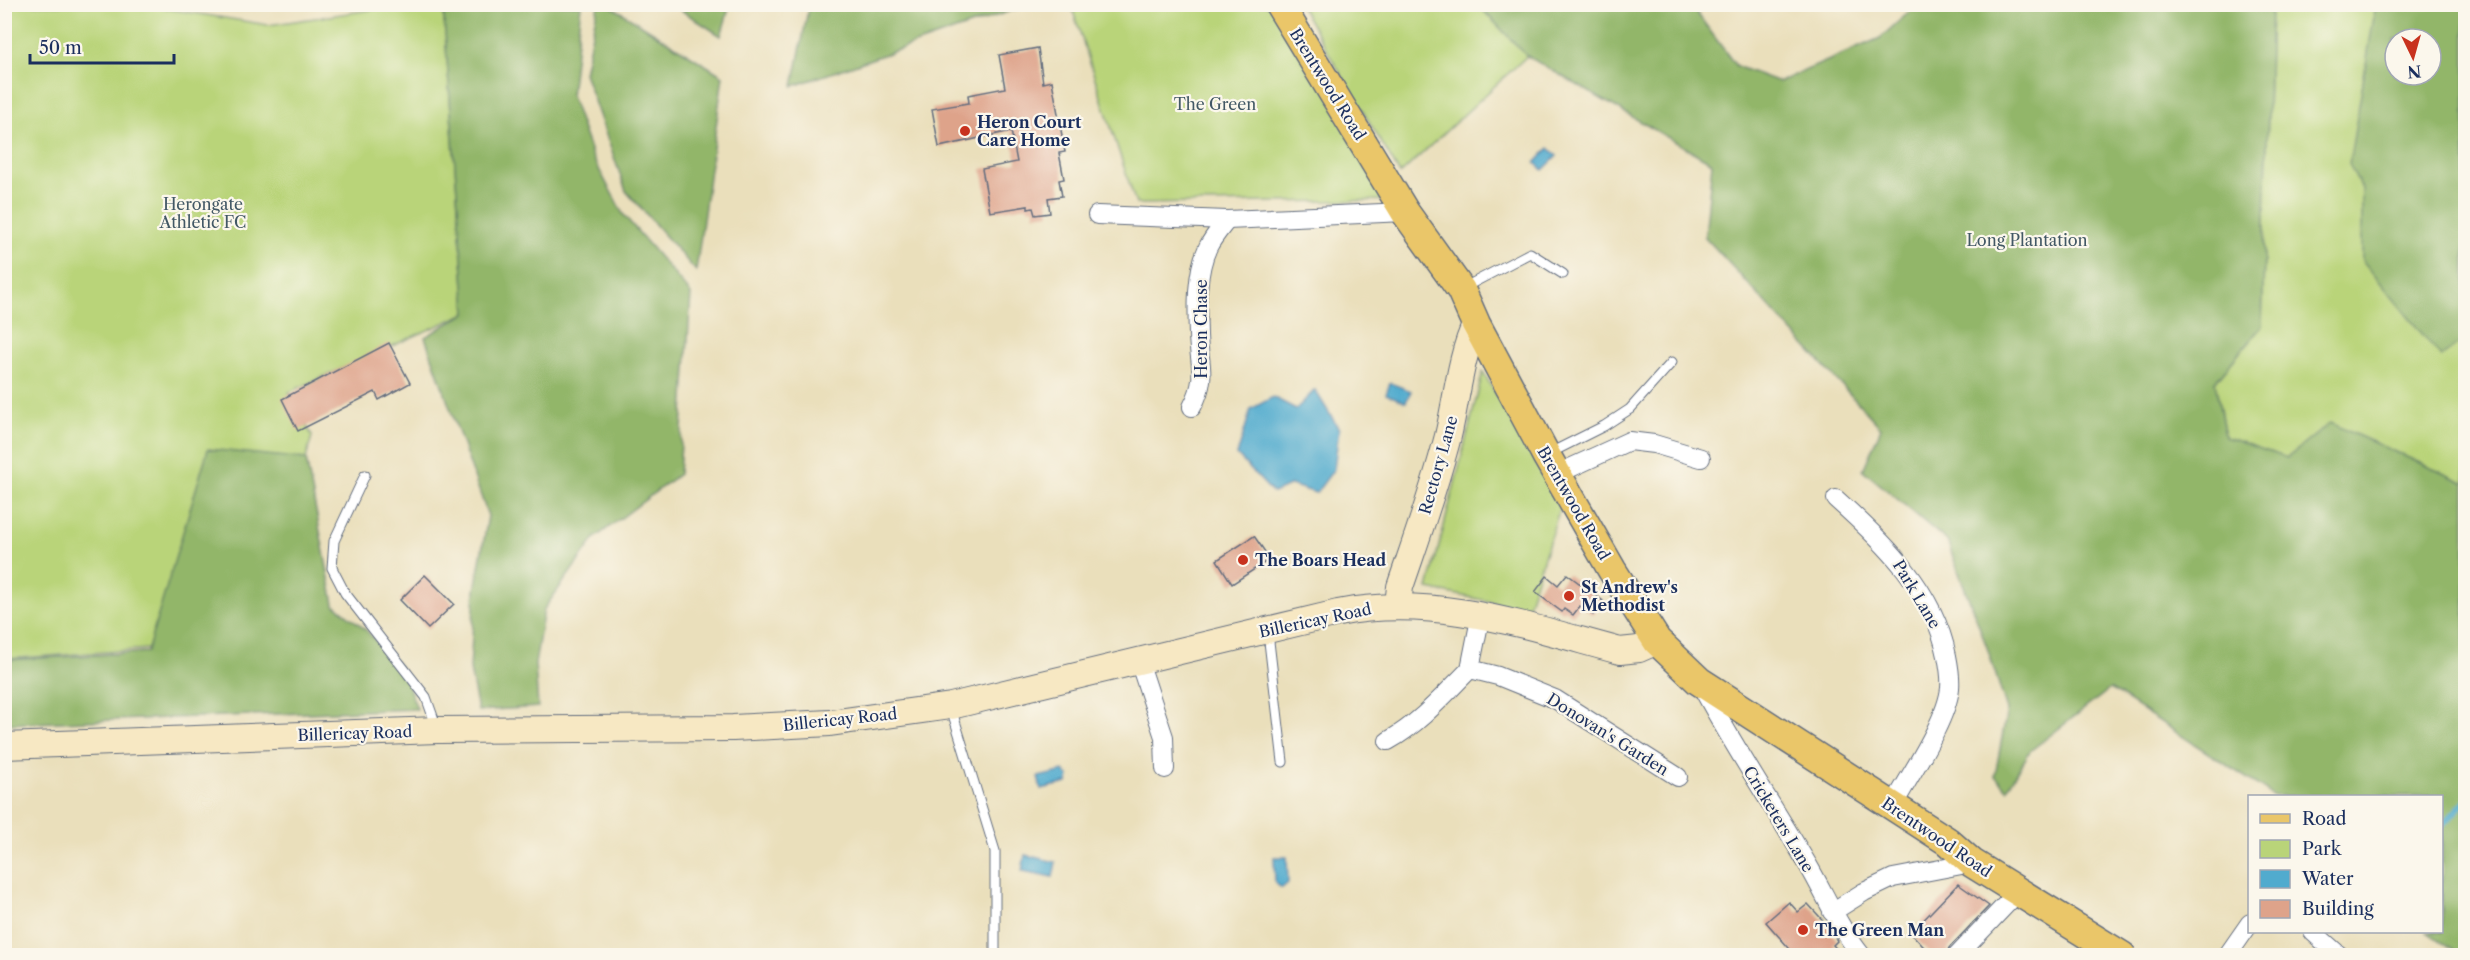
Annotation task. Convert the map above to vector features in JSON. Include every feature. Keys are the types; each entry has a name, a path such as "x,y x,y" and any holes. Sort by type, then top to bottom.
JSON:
{"main road":[{"name":"Brentwood Road","path":"1279,4 1405,212 1461,290 1476,324 1552,464 1612,570 1657,641 1699,681 1947,841 1972,863 2122,956"}],"street":[{"path":"1097,215 1227,220 1405,212"},
{"name":"Heron Chase","path":"1192,407 1200,392 1203,379 1198,336 1200,275 1208,246 1227,220"},
{"name":"Rectory Lane","path":"1398,605 1400,587 1439,471 1457,400 1468,338 1476,324"},
{"path":"1552,464 1629,441 1654,444 1701,458"},
{"name":"Park Lane","path":"1836,499 1886,545 1912,578 1943,636 1950,688 1940,720 1893,806"},
{"name":"Billericay Road","path":"4,746 438,730 744,727 830,723 951,706 1267,630 1365,608 1398,605 1481,614 1620,651 1639,649 1657,641"},
{"path":"1388,741 1407,730 1430,710 1470,669 1481,614"},
{"path":"1139,661 1164,737 1166,769"},
{"name":"Donovan's Garden","path":"1470,669 1498,676 1555,699 1678,777"},
{"name":"Cricketers Lane","path":"1699,681 1751,773 1809,866 1832,912 1862,956"},
{"path":"1832,912 1864,892 1893,878 1972,863"},
{"path":"1957,956 2018,891"},
{"path":"2227,956 2248,926"},
{"path":"2314,933 2340,956"}],"lane":[{"path":"1461,290 1530,253 1563,274"},
{"path":"1552,464 1596,430 1630,409 1671,362"},
{"path":"365,475 334,541 332,568 345,593 426,697 438,730"},
{"path":"1267,630 1283,762"},
{"path":"951,706 994,851 995,956"}],"green space":[{"path":"608,4 723,76 696,271 626,191 584,73 598,5"},
{"path":"809,4 1028,5 793,86"},
{"name":"Herongate Athletic FC","path":"5,5 144,5 268,25 403,5 443,5 466,313 289,392 312,436 306,459 208,450 149,649 5,659"},
{"path":"443,5 581,5 571,96 593,158 623,214 691,294 679,474 595,538 544,609 535,664 538,707 478,711 470,669 475,590 488,516 425,337 466,313"},
{"path":"673,5 730,5 721,36"},
{"name":"The Green","path":"1071,5 1279,5 1399,200 1136,204"},
{"path":"1300,5 1478,5 1527,56 1400,174"},
{"name":"Long Plantation","path":"1478,5 1691,5 1736,66 1779,82 1880,38 1917,5 2271,5 2262,326 2215,382 2225,437 2287,458 2330,423 2465,483 2465,955 2461,955 2428,933 2443,933 2443,795 2272,795 2110,689 2030,751 2007,789 1995,776 2007,710 1988,650 1947,541 1863,470 1881,428 1705,237 1712,163 1527,56"},
{"path":"2271,5 2465,5 2465,483 2330,423 2287,458 2225,437 2215,382 2262,326"},
{"path":"2376,5 2465,5 2465,339 2441,357 2362,260 2362,189 2349,164"},
{"path":"1483,372 1561,505 1527,609 1428,589"},
{"path":"208,449 306,459 334,604 365,629 402,669 417,709 5,724 5,660 147,652"}],"water":[{"path":"1549,148 1557,156 1543,170 1535,163"},
{"path":"1390,383 1411,391 1406,402 1386,394"},
{"path":"1315,390 1339,429 1334,469 1316,493 1291,485 1273,493 1237,455 1251,409 1273,397 1296,409"},
{"path":"1064,771 1069,777 1067,783 1041,789 1038,777"},
{"path":"1025,855 1056,862 1053,877 1022,871"},
{"path":"1274,857 1287,857 1288,883 1282,888 1275,883"}],"building":[{"name":"Heron Court Care Home","path":"1038,48 1043,83 1052,81 1065,152 1059,153 1064,179 1059,180 1062,196 1048,198 1050,213 1035,215 1033,208 1028,209 1028,206 990,212 982,169 1017,162 1011,131 939,147 932,109 969,103 968,95 1005,88 999,55"},
{"path":"389,343 410,383 379,400 375,392 298,431 282,399"},
{"name":"The Boars Head","path":"1254,536 1270,559 1232,584 1217,560"},
{"name":"St Andrew's Methodist","path":"1567,574 1603,601 1593,615 1580,606 1573,615 1564,609 1562,612 1535,592 1547,576 1558,585"},
{"path":"425,575 454,604 428,629 400,600"},
{"path":"1958,884 1989,906 1949,948 1946,956 1932,956 1911,933"},
{"name":"The Green Man","path":"1789,902 1798,912 1808,904 1829,927 1837,941 1833,945 1843,956 1796,956 1766,922"}],"waterway":[{"path":"2443,825 2466,800"}],"place":[{"name":"Heron Court Care Home","path":"965,131"},
{"name":"The Boars Head","path":"1243,560"},
{"name":"St Andrew's Methodist","path":"1569,596"},
{"name":"The Green Man","path":"1803,930"}]}
